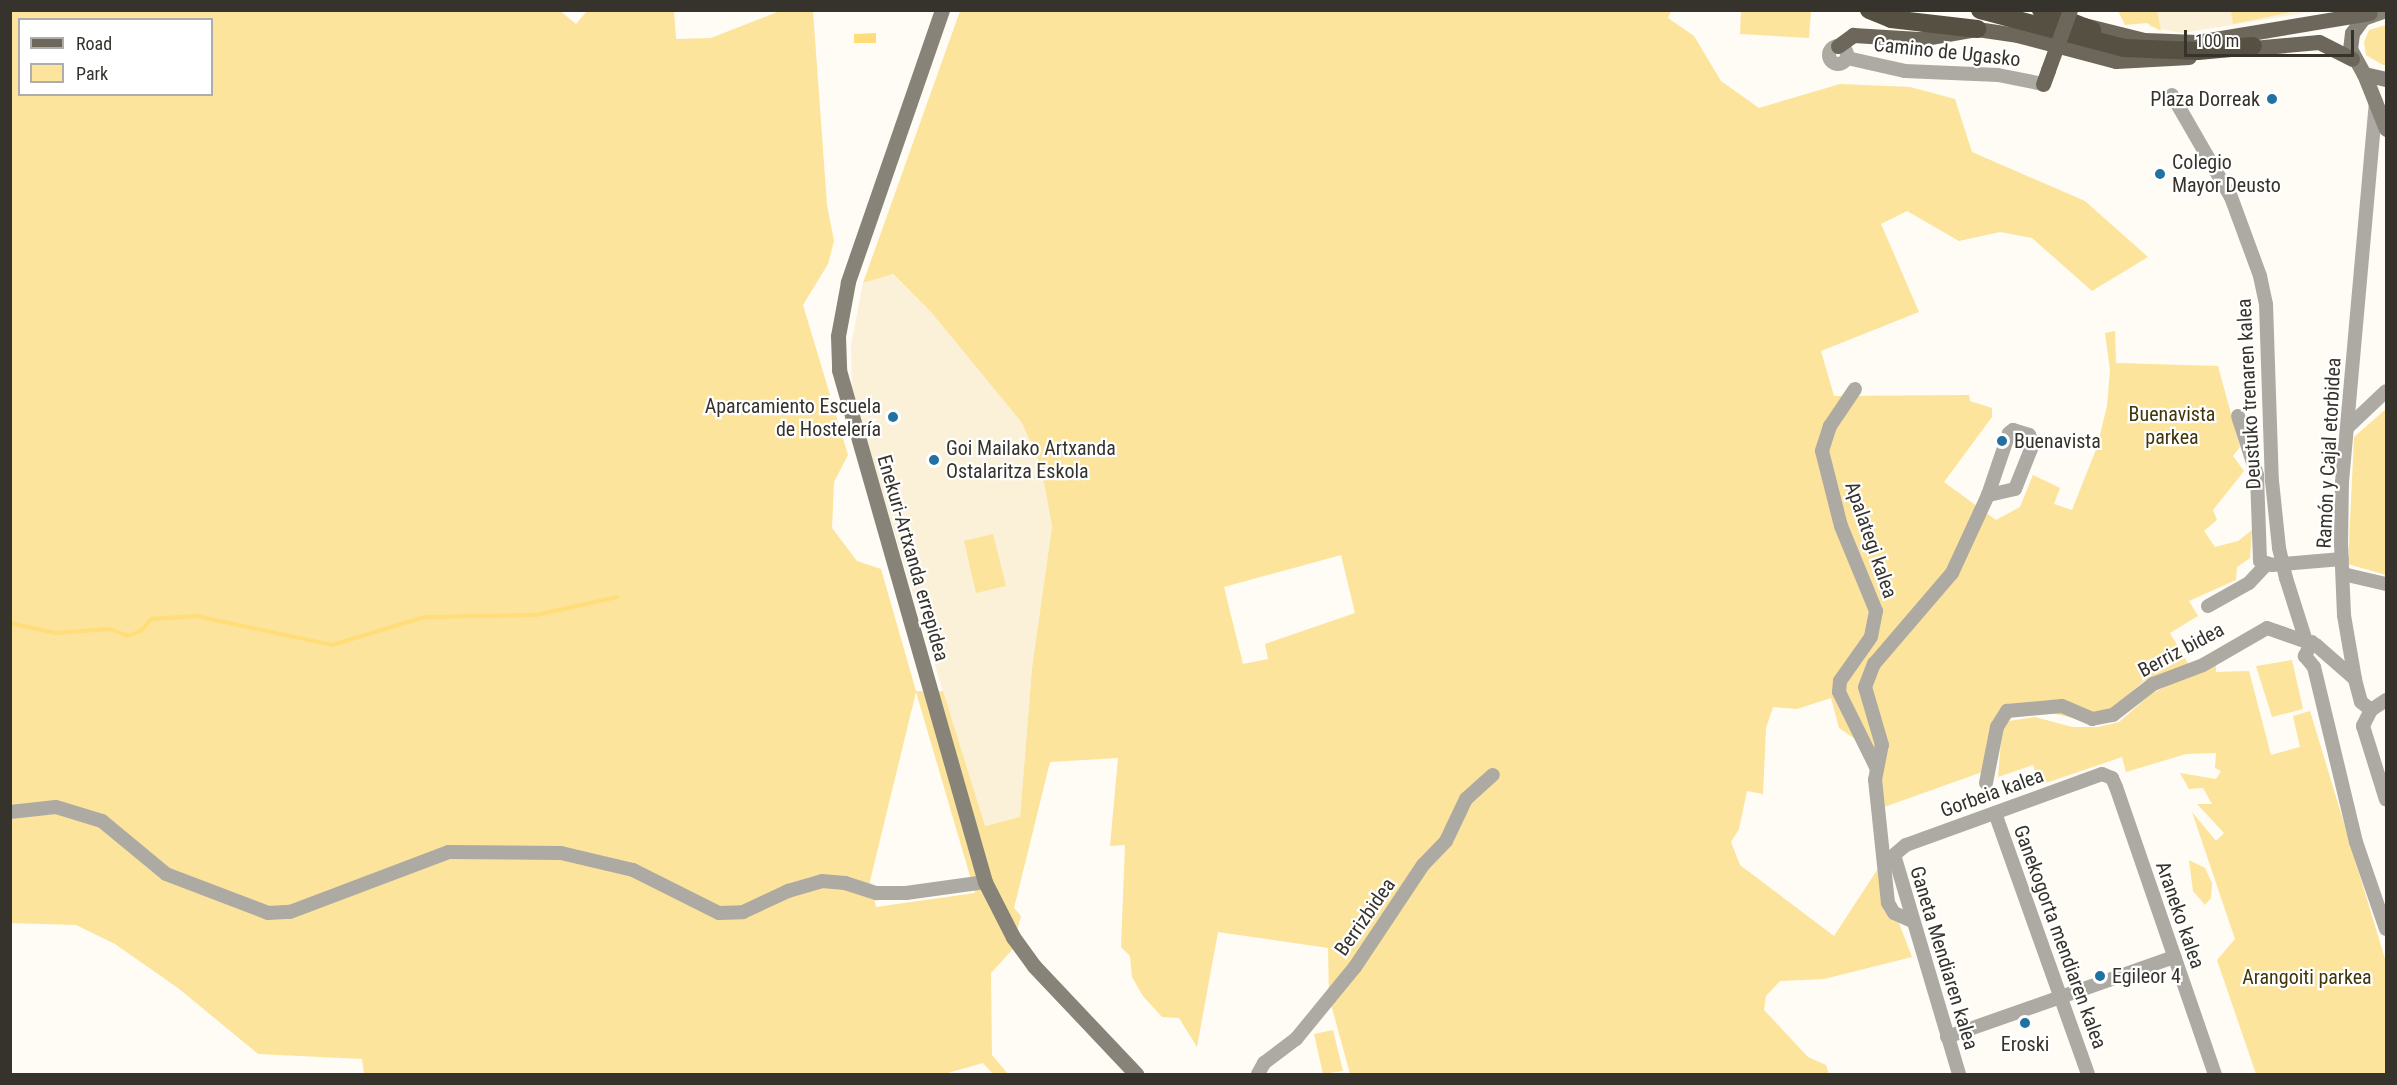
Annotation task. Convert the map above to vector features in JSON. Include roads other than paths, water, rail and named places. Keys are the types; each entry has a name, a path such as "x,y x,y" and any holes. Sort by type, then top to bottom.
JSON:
{"highway":[{"path":"1869,10 1891,19 1979,20 2098,44 2253,46"},
{"path":"2041,10 2092,30"}],"main road":[{"path":"2062,10 2092,30 2189,46 2376,12"},
{"path":"2045,77 2070,10"},
{"path":"1843,52 1853,35 1920,39 1979,20 2017,35 2116,61 2225,54 2253,46 2319,42 2352,59"}],"street":[{"name":"Enekuri-Artxanda errepidea","path":"942,10 848,282 838,336 839,370 985,882 1008,929 1034,966 1136,1074"},
{"path":"2386,10 2376,12 2352,33 2352,59 2364,74 2376,97 2386,129"},
{"name":"Camino de Ugasko","path":"1843,52 1896,70 2045,77"},
{"path":"2364,74 2386,79"},
{"name":"Deustuko trenaren kalea","path":"2172,95 2231,197 2260,276 2266,304 2274,497 2279,549 2286,578 2308,640"},
{"name":"Ramón y Cajal etorbidea","path":"2371,710 2361,702 2344,615 2342,482 2376,97"},
{"name":"Apalategi kalea","path":"1855,390 1830,426 1822,451 1841,526 1876,611 1871,637 1840,681 1839,692 1876,767"},
{"path":"2348,427 2386,391"},
{"path":"2238,416 2257,475 2258,555 2266,565"},
{"path":"1911,920 1894,913 1888,903 1876,767 1882,745 1866,697 1868,675 1952,573 1988,495 2009,433 2013,430 2029,435 2033,444 2015,489 1988,495"},
{"path":"2259,504 2274,497"},
{"path":"2208,606 2249,583 2266,565 2342,559"},
{"path":"2343,574 2386,584"},
{"name":"Berriz bidea","path":"1986,783 1997,727 2007,711 2062,706 2092,719 2101,718 2120,713 2152,684 2203,665 2255,632 2267,628 2308,640"},
{"path":"2355,679 2308,640 2305,656 2314,667 2356,842 2386,929"},
{"path":"2386,700 2371,710 2363,726 2386,800"},
{"name":"Gorbeia kalea","path":"1896,852 1906,845 2102,774"},
{"name":"Araneko kalea","path":"2102,774 2112,778 2116,787 2215,1074"},
{"name":"Berrizbidea","path":"1258,1074 1264,1063 1296,1039 1348,975 1423,865 1446,841 1466,799 1493,775"},
{"path":"10,812 56,807 102,821 166,874 268,913 290,912 449,852 561,853 633,870 719,914 743,912 822,881 845,883 876,893 906,893 985,882"},
{"name":"Ganekogorta mendiaren kalea","path":"1995,813 2088,1074"},
{"name":"Ganeta Mendiaren kalea","path":"1896,852 1895,865 1959,1074"},
{"path":"1947,1037 2174,957"}],"waterway":[{"path":"10,623 55,633 110,629 128,636 141,631 151,619 196,616 332,645 425,617 536,615 617,597"}],"place":[{"name":"Plaza Dorreak","path":"2272,99"},
{"name":"Colegio Mayor Deusto","path":"2160,174"},
{"name":"Aparcamiento Escuela de Hostelería","path":"893,417"},
{"name":"Buenavista","path":"2002,441"},
{"name":"Goi Mailako Artxanda Ostalaritza Eskola","path":"934,460"},
{"name":"Egileor 4","path":"2100,976"},
{"name":"Eroski","path":"2025,1023"}],"park label":[{"name":"Buenavista parkea","path":"2172,426"},
{"name":"Arangoiti parkea","path":"2307,977"}]}
